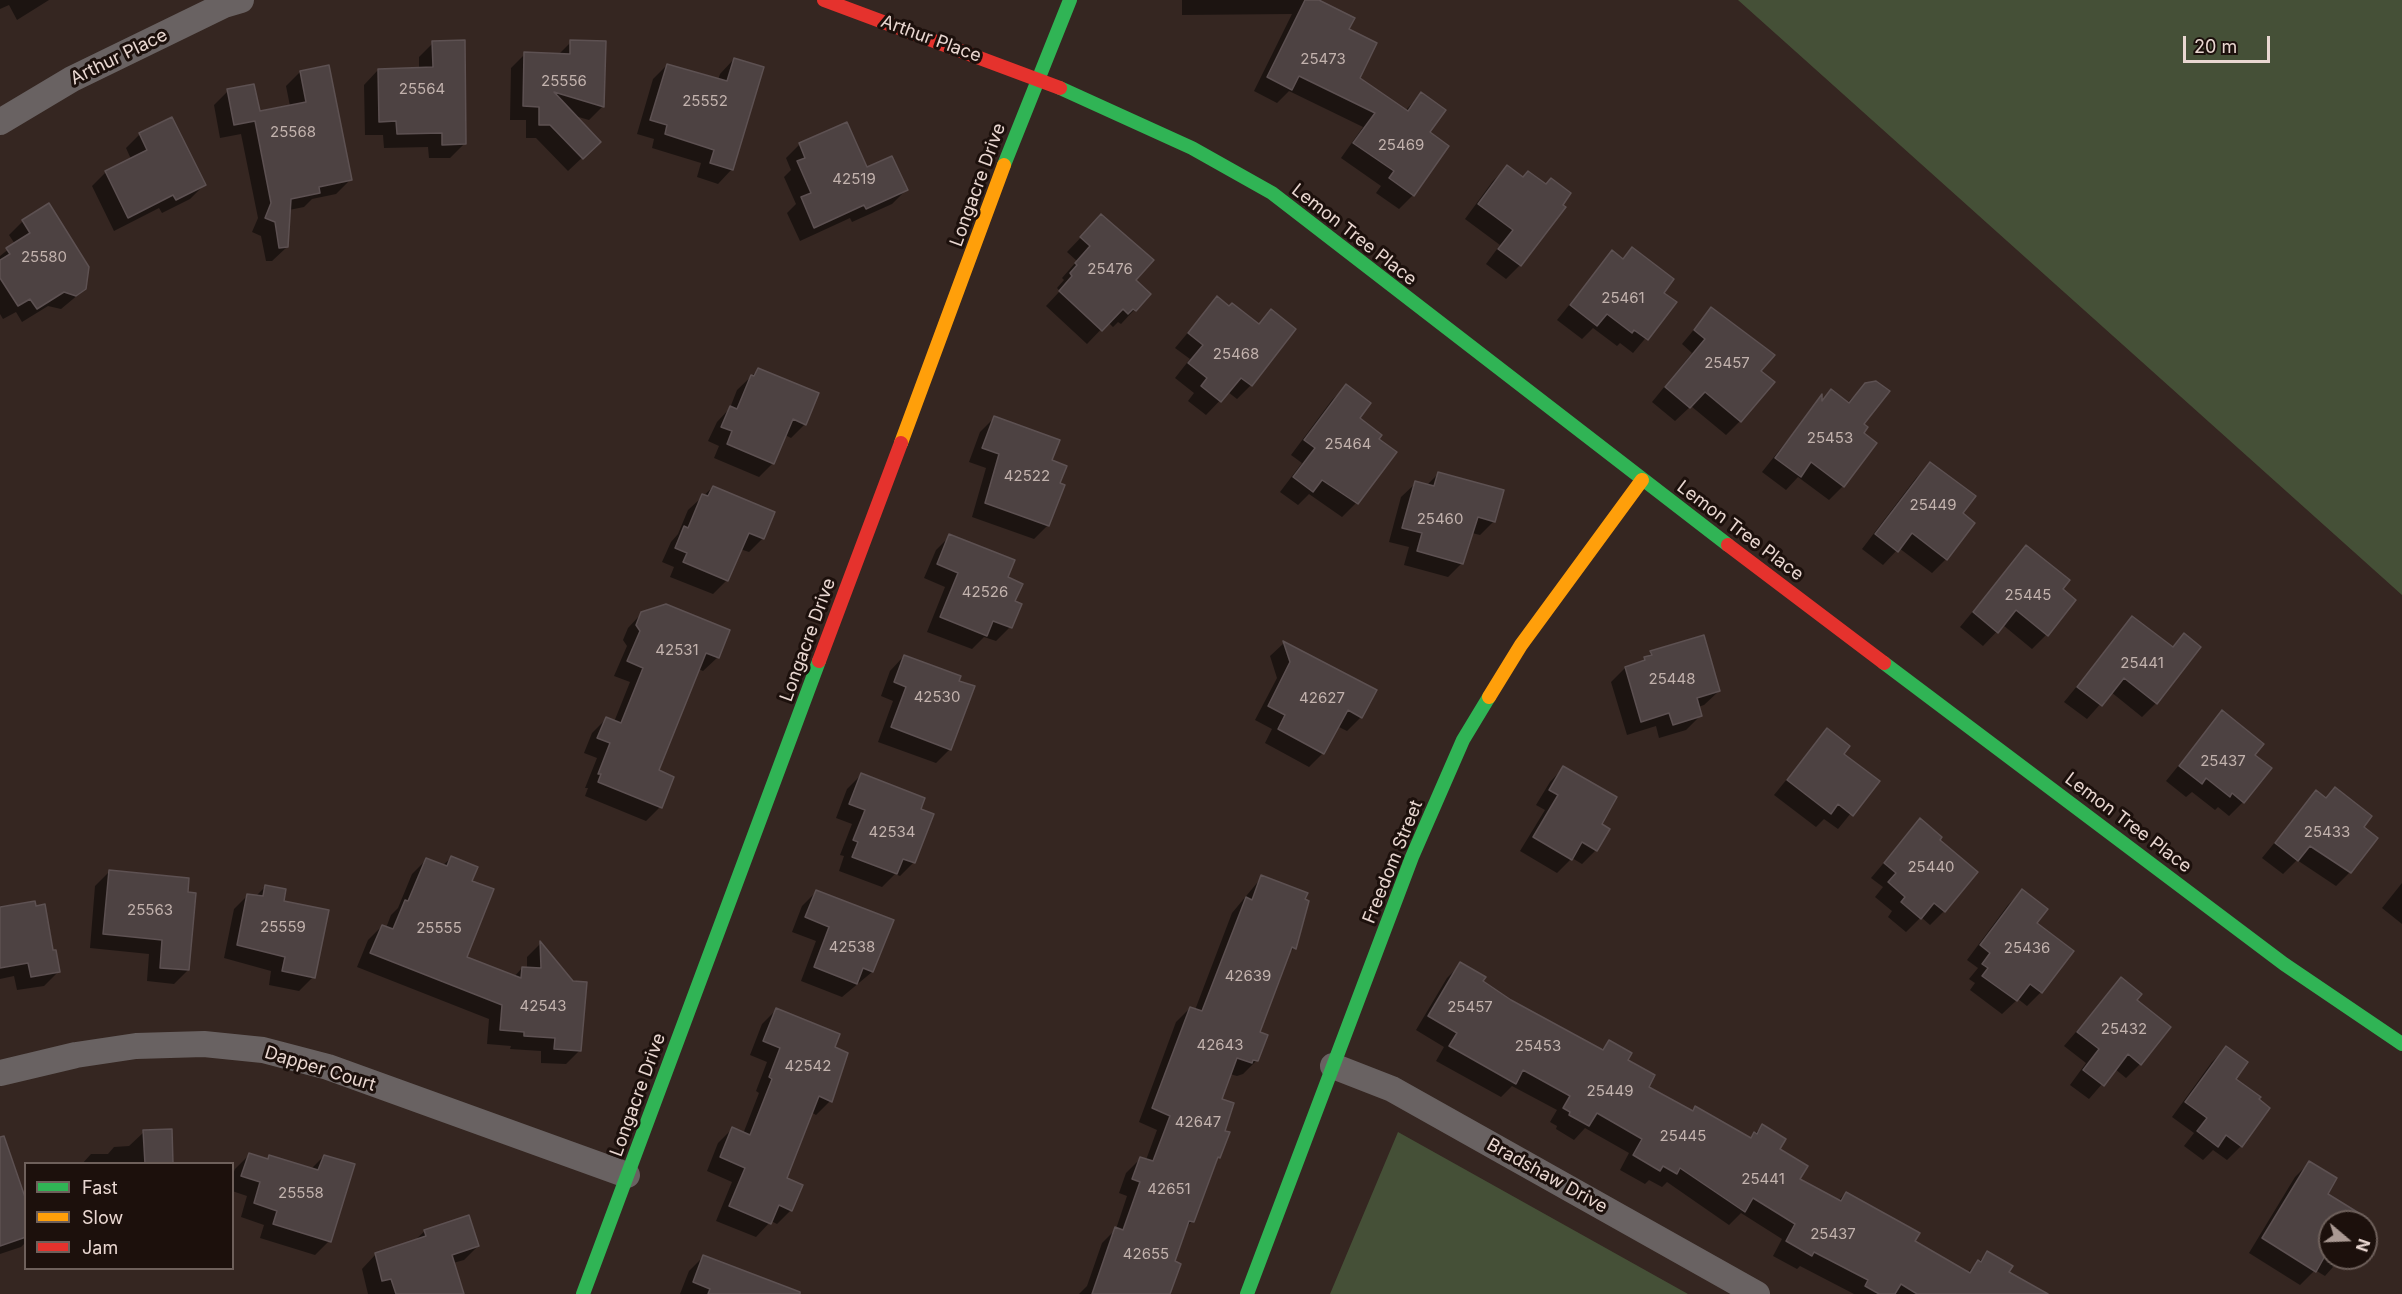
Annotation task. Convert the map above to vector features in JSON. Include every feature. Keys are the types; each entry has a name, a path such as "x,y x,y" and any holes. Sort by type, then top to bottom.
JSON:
{"street":[{"name":"Arthur Place","path":"0,122 72,79 224,5 241,0"},
{"name":"Arthur Place","path":"824,0 1037,78"},
{"name":"Longacre Drive","path":"583,1294 1037,78 1070,0"},
{"name":"Lemon Tree Place","path":"1037,78 1192,148 1272,193 1642,480 2284,964 2402,1044"},
{"name":"Freedom Street","path":"1247,1294 1412,857 1463,740 1521,645 1642,480"},
{"name":"Dapper Court","path":"0,1072 76,1055 136,1046 204,1044 263,1050 328,1067 627,1175"},
{"name":"Bradshaw Drive","path":"1333,1066 1392,1089 1757,1294"}],"green space":[{"path":"1738,0 2402,0 2402,595 1795,51"},
{"path":"1398,1132 1688,1294 1330,1294"}],"building":[{"path":"1305,0 1319,0 1355,18 1349,29 1377,43 1360,78 1408,111 1421,92 1446,110 1430,132 1449,146 1414,196 1389,178 1394,171 1353,143 1375,113 1299,76 1292,90 1267,77"},
{"path":"465,40 466,144 442,145 442,133 397,134 396,121 379,122 378,69 433,67 432,41"},
{"path":"570,40 606,41 604,107 554,92 601,142 583,159 550,125 539,125 539,107 523,106 524,52 570,54"},
{"path":"734,58 764,67 733,170 710,163 714,150 665,134 667,125 650,120 667,64 727,81"},
{"path":"329,65 352,180 319,187 320,193 291,199 288,247 279,248 275,222 265,218 271,203 255,121 234,125 227,89 254,84 260,111 306,102 300,71"},
{"path":"172,117 206,185 176,200 173,195 128,218 105,171 147,150 139,133"},
{"path":"847,122 867,167 892,156 908,190 866,209 864,205 814,228 801,197 811,193 797,161 805,158 799,143"},
{"path":"1507,165 1523,177 1528,171 1546,184 1551,178 1571,193 1563,205 1566,207 1521,266 1498,249 1513,230 1478,204"},
{"path":"49,203 89,267 86,289 76,296 64,292 37,309 30,299 18,306 0,278 0,260 10,254 6,248 30,233 22,220"},
{"path":"1101,214 1154,260 1136,280 1151,294 1136,311 1133,309 1128,314 1123,309 1102,331 1059,291 1072,276 1070,273 1077,265 1075,263 1090,246 1080,237"},
{"path":"1632,247 1674,279 1664,293 1677,302 1648,340 1634,330 1632,333 1607,314 1597,326 1570,305 1612,250 1623,259"},
{"path":"1217,296 1229,306 1232,303 1259,324 1271,309 1296,329 1252,386 1241,378 1221,402 1201,386 1207,378 1188,363 1203,345 1188,333"},
{"path":"1711,307 1775,355 1761,371 1775,382 1741,422 1705,392 1690,408 1665,387 1705,339 1694,330"},
{"path":"758,368 819,393 806,425 793,419 774,464 727,444 732,431 721,427 730,406 737,409 751,375 754,376"},
{"path":"1876,381 1890,391 1864,424 1868,427 1864,433 1877,443 1844,487 1811,462 1801,477 1775,458 1822,394 1822,401 1831,389 1849,403 1865,383"},
{"path":"1346,384 1371,403 1360,418 1382,435 1379,439 1397,452 1358,504 1322,480 1313,492 1293,477 1315,448 1304,440"},
{"path":"994,416 1060,440 1052,460 1067,466 1060,483 1065,485 1049,526 985,503 999,454 982,448"},
{"path":"1930,462 1976,496 1963,513 1975,523 1947,560 1912,533 1898,552 1875,534"},
{"path":"1438,472 1504,490 1495,522 1478,517 1463,564 1417,551 1422,533 1402,528 1415,481 1434,486"},
{"path":"713,486 775,512 764,539 749,533 728,581 683,562 687,553 675,548 684,526 688,528 702,494 708,496"},
{"path":"949,534 1015,560 1008,577 1023,584 1015,601 1022,604 1012,628 993,621 987,636 940,617 958,573 937,564"},
{"path":"2026,545 2070,580 2063,589 2076,600 2048,636 2016,610 1998,633 1973,612"},
{"path":"666,604 730,630 719,658 706,653 659,770 674,777 662,808 598,782 601,774 598,774 610,743 597,738 606,717 621,723 643,668 627,661 640,631 636,625 641,612"},
{"path":"2132,616 2173,647 2184,633 2201,647 2157,704 2124,678 2102,706 2077,687"},
{"path":"1704,635 1720,691 1697,698 1702,716 1673,725 1669,713 1641,722 1625,667 1645,660 1644,657 1652,655 1650,651"},
{"path":"1283,641 1377,690 1362,718 1348,710 1324,754 1278,729 1285,715 1268,706 1290,662"},
{"path":"904,655 961,676 959,681 975,686 951,750 891,727 906,687 894,682"},
{"path":"2222,710 2264,744 2255,755 2272,768 2244,803 2232,793 2230,797 2206,778 2202,784 2179,766"},
{"path":"1827,728 1850,746 1844,754 1880,781 1853,816 1838,804 1831,814 1787,780"},
{"path":"1563,766 1617,797 1602,824 1610,829 1597,851 1582,842 1572,860 1533,837 1558,795 1549,790"},
{"path":"861,773 925,798 921,809 934,814 915,863 903,859 897,874 852,857 858,842 853,840 865,810 849,804"},
{"path":"2335,787 2372,816 2364,827 2378,838 2351,873 2310,846 2298,861 2275,843 2316,790 2326,798"},
{"path":"1920,818 1942,837 1940,840 1978,872 1945,912 1934,903 1921,919 1901,902 1905,897 1888,882 1896,873 1884,863"},
{"path":"451,856 478,867 472,881 494,889 467,957 521,978 522,967 541,968 540,941 573,981 587,982 581,1051 554,1049 555,1038 524,1036 524,1032 500,1030 502,1005 370,953 382,925 393,929 405,900 408,901 426,858 447,866"},
{"path":"109,870 189,878 188,892 196,893 189,970 160,968 162,940 103,934"},
{"path":"1261,875 1308,893 1305,899 1309,901 1296,949 1292,947 1260,1032 1268,1035 1258,1061 1253,1060 1252,1063 1237,1058 1222,1099 1234,1103 1225,1131 1230,1132 1220,1158 1218,1157 1194,1222 1189,1221 1175,1261 1181,1264 1170,1294 1092,1294 1115,1227 1123,1230 1140,1182 1132,1179 1140,1157 1153,1161 1170,1116 1152,1108 1190,1007 1202,1011 1246,897 1252,900"},
{"path":"265,885 286,889 284,901 329,910 315,978 282,971 285,957 237,945 247,894 263,896"},
{"path":"2022,889 2048,909 2037,923 2074,951 2042,993 2030,984 2017,1001 1982,976 1988,968 1982,964 1990,953 1980,945"},
{"path":"816,890 894,920 873,972 863,968 857,984 814,967 829,927 805,917"},
{"path":"35,901 36,906 45,904 53,950 56,950 60,972 31,977 28,963 0,968 0,907"},
{"path":"1460,962 1486,977 1483,981 1511,1000 1603,1050 1609,1040 1632,1053 1628,1060 1655,1075 1649,1087 1693,1111 1695,1106 1751,1138 1754,1132 1757,1134 1762,1124 1786,1139 1780,1149 1808,1166 1800,1179 1841,1201 1846,1192 1920,1233 1915,1241 1970,1273 1978,1260 1981,1262 1987,1251 2013,1266 2009,1272 2048,1294 1917,1294 1901,1284 1895,1294 1879,1294 1865,1286 1868,1280 1814,1252 1812,1256 1786,1241 1795,1224 1753,1198 1745,1212 1680,1168 1677,1174 1663,1166 1660,1171 1633,1155 1642,1139 1597,1113 1589,1126 1569,1115 1570,1112 1563,1108 1570,1096 1523,1070 1516,1084 1449,1046 1457,1033 1428,1016"},
{"path":"2121,977 2142,994 2137,1000 2171,1027 2141,1065 2128,1054 2104,1086 2083,1070 2099,1049 2077,1032"},
{"path":"776,1008 840,1034 835,1047 848,1053 832,1102 819,1096 787,1178 803,1185 792,1211 779,1205 771,1224 729,1206 745,1168 720,1157 732,1127 750,1135 772,1079 769,1077 780,1048 763,1041"},
{"path":"2226,1046 2248,1062 2236,1079 2261,1097 2259,1099 2270,1108 2242,1147 2226,1135 2218,1147 2197,1131 2207,1118 2185,1102"},
{"path":"172,1129 173,1162 145,1162 143,1130"},
{"path":"4,1136 24,1194 24,1238 0,1246 0,1137"},
{"path":"249,1153 268,1159 269,1155 318,1170 324,1155 355,1164 331,1242 273,1224 277,1211 254,1203 260,1182 241,1176"},
{"path":"2309,1161 2337,1178 2328,1194 2354,1210 2318,1210 2318,1268 2316,1272 2262,1238"},
{"path":"469,1215 479,1246 452,1255 464,1294 396,1294 391,1279 382,1281 375,1253 426,1236 424,1230"},
{"path":"703,1255 800,1292 800,1294 708,1294 710,1289 693,1282"}],"traffic: fast":[{"path":"1004,165 1070,0"},
{"path":"1060,88 1192,148 1272,193 1728,545"},
{"path":"583,1294 819,661"},
{"path":"1884,663 2284,964 2402,1044"},
{"path":"1247,1294 1412,857 1463,740 1489,697"}],"traffic: slow":[{"path":"901,443 1004,165"},
{"path":"1489,697 1521,645 1642,480"}],"traffic: jam":[{"path":"824,0 1060,88"},
{"path":"819,661 901,443"},
{"path":"1728,545 1884,663"}]}
